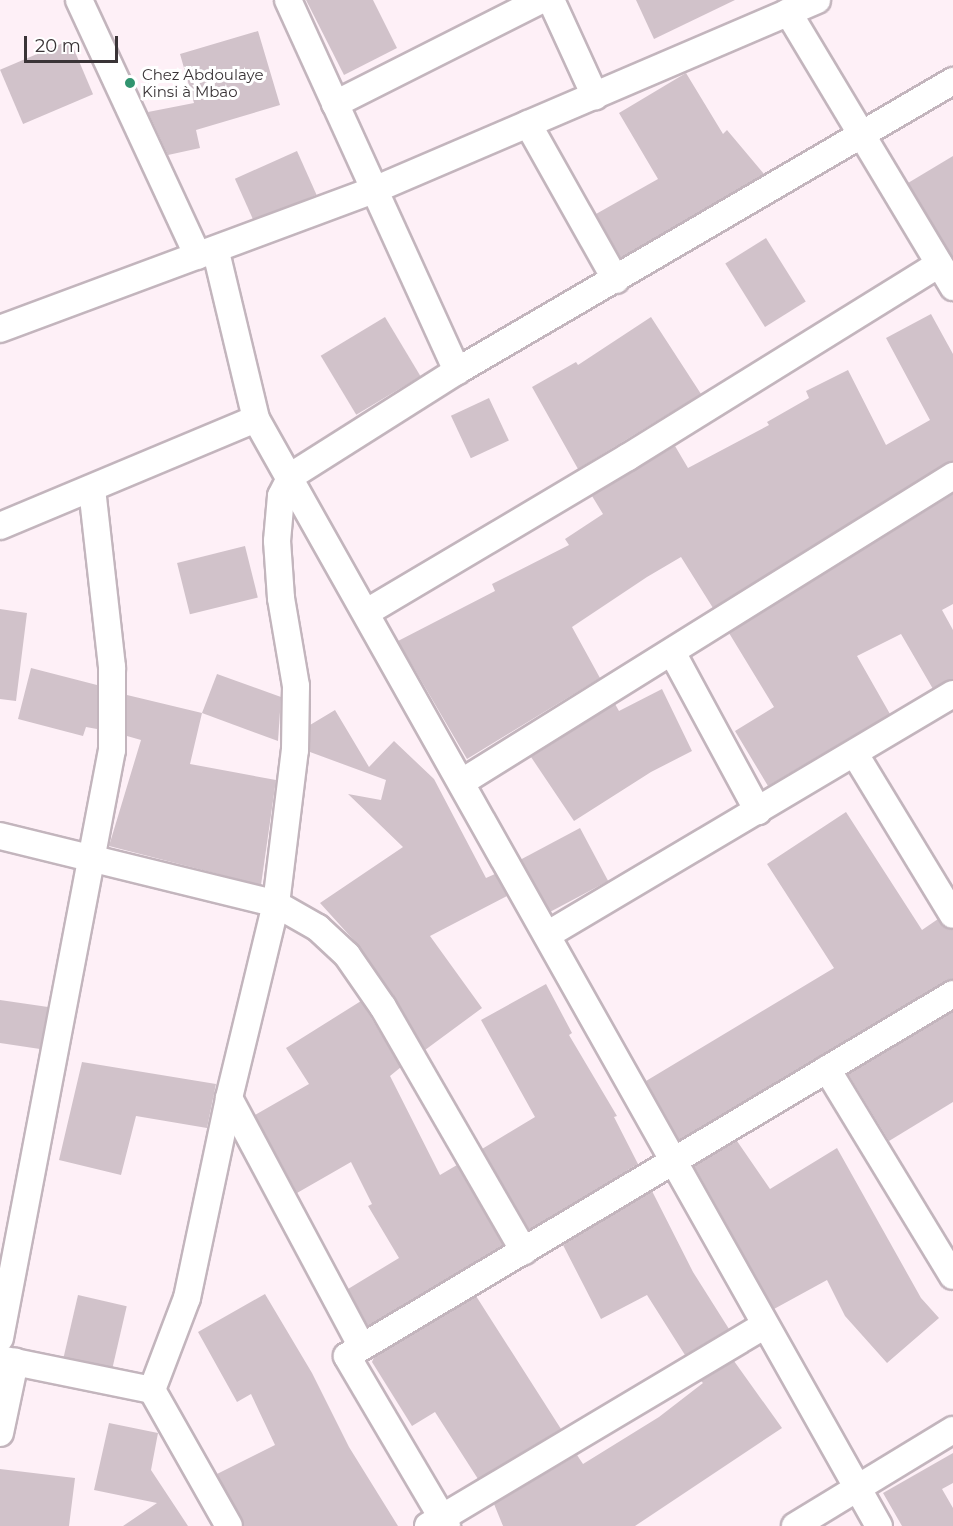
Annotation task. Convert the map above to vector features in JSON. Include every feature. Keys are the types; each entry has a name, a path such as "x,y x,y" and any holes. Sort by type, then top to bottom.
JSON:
{"street":[{"path":"79,0 207,254 256,419 291,476 879,1526"},
{"path":"288,0 457,371"},
{"path":"335,104 541,0"},
{"path":"551,0 595,96"},
{"path":"0,329 207,254 374,190 817,0"},
{"path":"788,12 953,287"},
{"path":"152,1390 187,1298 229,1098 276,904 295,750 296,686 281,598 277,520 280,496 291,476 457,371 953,81"},
{"path":"528,124 616,280"},
{"path":"367,612 628,457 939,264"},
{"path":"0,526 92,490 256,419"},
{"path":"462,782 953,476"},
{"path":"0,1338 109,779 114,713 92,490"},
{"path":"672,652 758,811"},
{"path":"547,935 953,694"},
{"path":"855,754 953,915"},
{"path":"0,836 276,904 318,928 347,955 383,1007 524,1251"},
{"path":"765,1325 438,1523 347,1356 953,994"},
{"path":"827,1069 953,1276"},
{"path":"229,1098 362,1347"},
{"path":"0,1433 8,1360 152,1390 229,1526"},
{"path":"795,1526 953,1430"}],"building":[{"path":"306,0 373,0 397,48 344,75"},
{"path":"636,0 735,0 654,39"},
{"path":"258,31 280,105 196,130 200,148 168,155 148,112 194,103 180,54"},
{"path":"70,40 93,94 23,124 0,70"},
{"path":"686,73 723,134 727,130 764,174 621,258 596,214 658,179 619,113"},
{"path":"297,151 317,195 254,223 235,179"},
{"path":"953,156 953,258 908,183"},
{"path":"766,238 806,302 765,327 725,263"},
{"path":"931,314 953,354 953,461 713,608 681,557 647,577 572,627 600,678 467,759 398,641 495,591 492,584 569,545 565,539 603,514 592,496 675,446 688,468 769,425 767,422 809,398 806,391 848,370 886,445 930,420 886,338"},
{"path":"385,317 421,376 356,415 321,356"},
{"path":"651,317 701,394 578,469 532,387 576,362 578,365"},
{"path":"489,398 509,441 471,458 451,416"},
{"path":"953,494 953,604 942,610 953,630 953,679 933,689 901,634 857,656 890,714 768,786 735,731 774,707 729,633"},
{"path":"245,546 258,597 190,614 177,563"},
{"path":"0,609 27,613 16,701 0,699"},
{"path":"31,668 97,685 97,729 86,727 83,736 18,719"},
{"path":"217,674 281,697 278,741 202,713"},
{"path":"662,689 692,751 651,772 574,821 531,757 615,704 619,711"},
{"path":"127,695 202,713 190,764 276,780 261,885 109,846 141,740 127,736"},
{"path":"335,710 369,767 394,741 434,779 486,878 495,874 507,896 430,936 482,1008 425,1050 359,946 320,903 403,847 348,794 381,800 386,780 310,752 310,725"},
{"path":"846,812 922,930 938,919 953,930 953,979 679,1140 646,1081 834,968 767,864"},
{"path":"580,828 608,881 549,912 521,859"},
{"path":"546,984 572,1033 569,1035 617,1116 614,1117 638,1164 529,1230 482,1149 535,1117 481,1020"},
{"path":"0,1000 48,1007 40,1049 0,1043"},
{"path":"361,1001 401,1067 390,1076 440,1175 457,1165 503,1245 368,1326 348,1289 399,1258 368,1206 372,1204 351,1162 297,1193 255,1115 309,1084 286,1048"},
{"path":"953,1011 953,1102 889,1141 848,1074"},
{"path":"82,1062 216,1084 207,1128 136,1116 121,1175 59,1160"},
{"path":"737,1141 770,1189 837,1148 921,1298 939,1318 887,1363 845,1316 827,1280 774,1309 694,1166"},
{"path":"652,1191 693,1272 729,1329 685,1355 647,1295 601,1319 563,1245"},
{"path":"265,1294 312,1373 349,1447 398,1526 244,1526 217,1474 275,1445 251,1394 237,1402 198,1332"},
{"path":"78,1295 127,1306 112,1369 64,1357"},
{"path":"476,1296 561,1429 478,1479 435,1412 412,1426 372,1362 374,1357"},
{"path":"734,1361 782,1428 635,1526 503,1526 494,1504 577,1455 583,1464 659,1417 703,1383 701,1381"},
{"path":"109,1423 158,1433 151,1470 188,1526 123,1526 157,1503 94,1490"},
{"path":"953,1453 953,1483 942,1489 953,1508 953,1526 902,1526 883,1493"},
{"path":"0,1469 75,1478 69,1526 0,1526"}],"place":[{"name":"Chez Abdoulaye Kinsi à Mbao","path":"130,83"}]}
